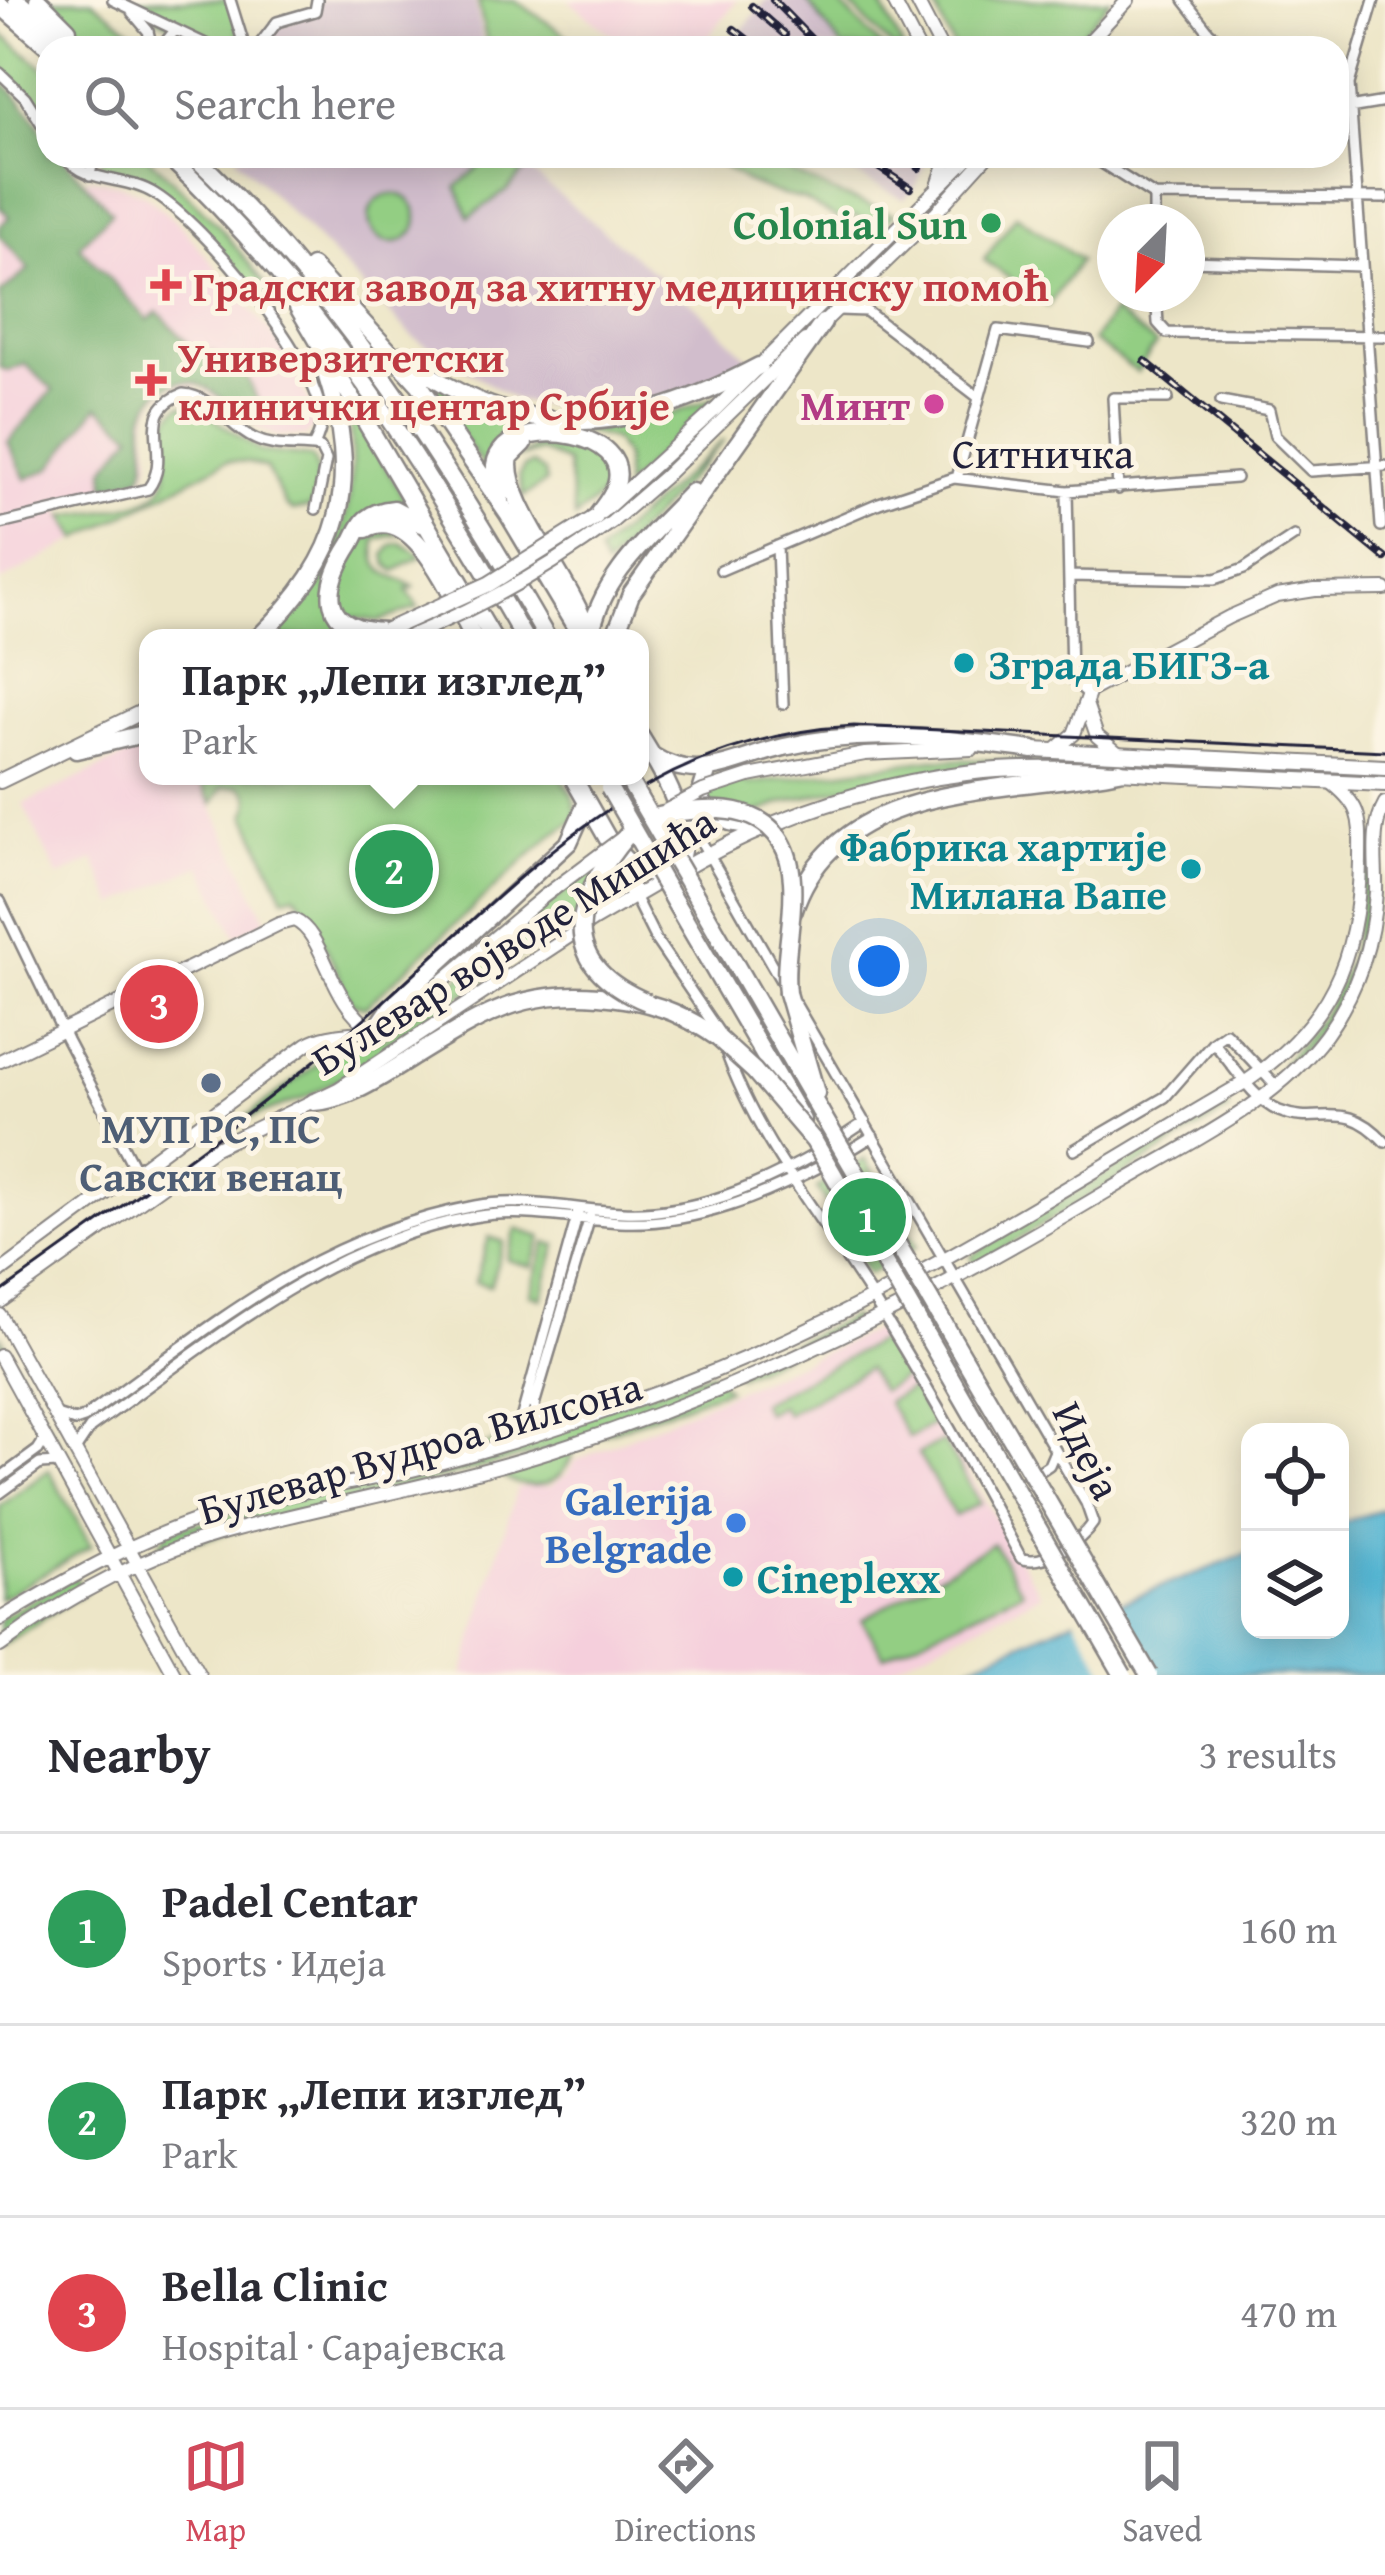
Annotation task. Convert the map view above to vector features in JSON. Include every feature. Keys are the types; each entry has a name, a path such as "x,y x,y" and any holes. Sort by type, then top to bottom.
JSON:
{"highway":[{"path":"17,0 60,36"},
{"path":"38,0 73,36"},
{"path":"0,5 36,40"},
{"path":"0,22 36,44"},
{"path":"180,168 277,269 388,413 519,629"},
{"path":"207,168 272,225 418,384 513,507 573,595 584,629"},
{"path":"224,184 350,329 435,449 542,629"},
{"path":"277,269 488,629"},
{"path":"617,629 631,594 830,316"},
{"path":"371,332 422,370 469,394 505,410 564,421 604,422 661,411 759,366"},
{"path":"266,629 314,576 341,500 341,428 314,335"},
{"path":"513,507 508,464 513,452 535,436 571,434 595,442 610,455 617,480 604,519"},
{"path":"591,629 603,597 633,554 737,443"},
{"path":"377,629 347,622 331,602 332,579 368,518 394,509 431,532"},
{"path":"356,537 373,524 394,523 415,538 469,629"},
{"path":"76,750 139,721"},
{"path":"651,755 682,770 708,769 787,746 868,735 922,736 1034,750"},
{"path":"609,841 643,874 674,874 684,839 670,789 649,752"},
{"path":"790,923 808,879 845,836 884,815 959,794 1119,763"},
{"path":"708,769 700,788 706,811 722,820 764,828"},
{"path":"577,785 634,896"},
{"path":"607,785 1123,1675"},
{"path":"631,785 1149,1675"},
{"path":"375,1031 392,1006 568,842 587,802"},
{"path":"654,817 721,808 740,811 776,836 790,869 785,971 790,1009 820,1111"},
{"path":"628,834 593,877 582,925 598,970 616,987 683,1016 718,1038 754,1071 814,1141"},
{"path":"314,1102 353,1091 508,1005 553,994 647,1002"}],"main road":[{"path":"893,0 912,36"},
{"path":"1094,36 1128,0"},
{"path":"920,5 935,36"},
{"path":"935,191 944,168"},
{"path":"389,629 502,577 604,519 958,168"},
{"path":"427,629 533,575 664,477 975,168"},
{"path":"1054,751 1074,734 1086,699 1229,616 1277,596 1385,589"},
{"path":"1086,699 1096,736 1119,763"},
{"path":"0,782 139,720"},
{"path":"56,755 76,750"},
{"name":"Булевар војводе Мишића","path":"375,1031 435,991 590,858 654,817 704,791 789,766 901,751 1034,750 1119,763 1385,784"},
{"name":"Булевар војводе Мишића","path":"0,1302 233,1137 314,1102 634,896 764,828 879,788 1020,769 1119,763 1385,767"},
{"name":"Булевар Вудроа Вилсона","path":"0,1619 110,1558 224,1510 415,1469 515,1441 711,1372 873,1298 1247,1081 1297,1041 1320,1011 1353,938 1360,887 1359,818 1354,802 1330,781"},
{"name":"Булевар Вудроа Вилсона","path":"0,1646 33,1621 120,1576 232,1530 410,1490 578,1443 711,1395 957,1280 1261,1096 1326,1035 1350,996 1373,923 1377,824 1385,803"},
{"path":"0,1061 294,920 310,932 346,1008 375,1031"},
{"path":"0,1272 307,1044 331,1033 375,1031"},
{"path":"0,1315 199,1675"},
{"path":"2,1362 175,1675"}],"street":[{"path":"230,0 241,36"},
{"path":"267,36 278,22 309,15 317,0"},
{"path":"1184,0 1214,36"},
{"path":"1374,0 1351,71 1381,526"},
{"path":"118,3 180,36"},
{"path":"118,3 149,36"},
{"path":"170,36 175,30"},
{"path":"0,73 36,115"},
{"path":"1349,108 1385,102"},
{"path":"78,168 160,197 265,308 293,348 318,402 322,426 313,447"},
{"path":"83,168 85,174"},
{"path":"85,174 88,168"},
{"path":"1110,168 1154,196 1385,198"},
{"path":"1154,196 1154,204"},
{"path":"1205,262 1362,266"},
{"path":"866,281 862,297 866,311 978,397"},
{"path":"830,316 866,311"},
{"path":"1159,312 1162,331 1385,336"},
{"path":"957,478 998,330 1089,342"},
{"path":"0,524 148,490 160,466 157,416 164,404 184,394 205,400 254,439 320,448 326,460 316,509"},
{"path":"1118,489 1113,398 1168,398"},
{"path":"1221,401 1269,410 1275,436 1304,467 1316,472 1380,468"},
{"name":"Ситничка","path":"721,569 879,503 957,478 1067,491 1236,478"},
{"path":"1067,491 1071,678 1086,699"},
{"path":"1069,576 1215,579 1244,569 1294,536"},
{"path":"777,546 783,704"},
{"name":"Идеја","path":"634,896 656,940 719,1032 745,1100 791,1180 873,1298 1021,1558 1040,1561 1085,1534 1093,1518 670,789"},
{"path":"0,901 148,1194"},
{"path":"1074,1150 1166,1097 1226,1033 1276,1086"},
{"path":"1213,1042 1272,1107 1287,1113 1343,1114 1363,1123 1385,1142"},
{"path":"76,1449 90,1428 280,1294 337,1261 444,1222 476,1216 681,1208 732,1194 865,1122"},
{"path":"59,1416 75,1421 84,1418 269,1286 351,1242 404,1223 478,1206 516,1203 626,1222 686,1218 754,1197 872,1136"},
{"path":"565,1425 537,1420 534,1406 585,1214"},
{"path":"515,1441 520,1412 585,1214"},
{"path":"0,1478 38,1450 45,1439"},
{"path":"989,1500 1045,1470 1055,1450"},
{"path":"0,1493 40,1464 58,1462"}],"shaded area":[{"path":"319,0 475,0 482,36 264,36 268,30 309,15"},
{"path":"568,0 737,0 709,36 613,36"},
{"path":"766,0 806,0 834,36 738,36"},
{"path":"247,168 527,168 696,307 749,358 687,391 616,408 580,411 515,400 413,337"},
{"path":"842,168 924,168 904,199"},
{"name":"Универзитетски клинички центар Србије","path":"88,178 145,195 183,228 285,350 317,421 307,436 276,436 240,419 201,387 172,387 156,398 149,411 146,429 151,459 144,478 116,490 55,502 78,539 0,582 0,198 30,229"},
{"path":"139,750 139,785 202,785 267,921 236,936 201,865 115,905 94,860 58,877 23,804"},
{"name":"Galerija Belgrade","path":"882,1327 1041,1595 875,1675 463,1675 517,1488 550,1486 575,1461"}],"green space":[{"path":"49,0 92,0 139,36 87,36"},
{"path":"123,0 232,0 239,36 191,36"},
{"path":"478,0 515,0 567,36 486,36"},
{"path":"806,0 836,0 871,36 834,36"},
{"path":"845,0 879,0 897,36 881,36"},
{"path":"932,0 1110,0 1080,36 948,36"},
{"path":"0,33 36,62 36,103 0,66"},
{"path":"0,79 36,121 36,168 72,168 112,212 79,246 148,320 158,312 203,359 212,352 230,370 241,364 261,408 253,423 200,385 176,383 159,392 146,412 146,462 141,477 106,488 105,468 133,434 98,406 51,468 26,479 8,442 53,390 25,364 8,371 0,367 0,294 29,269 0,236 0,226 9,217 0,206"},
{"path":"159,168 218,225 287,311 278,314 160,190 102,170"},
{"path":"478,168 527,168 506,191 469,217 457,187"},
{"path":"726,168 781,168 894,214 880,227 855,216 840,220 802,199 745,181"},
{"path":"393,194 410,201 417,218 410,235 393,242 376,235 369,218 376,201"},
{"path":"1016,215 1080,260 1048,306 984,260"},
{"path":"1113,312 1156,344 1137,372 1093,341"},
{"path":"416,373 489,414 594,426 655,420 717,397 625,487 625,458 614,440 583,430 503,434 489,451 489,474"},
{"path":"345,397 411,510 388,505 325,583 352,629 280,629 316,585 342,528 349,498 351,433"},
{"path":"181,405 205,412 260,451 311,457 317,481 311,507 293,511 286,506 266,468 227,461 78,539 64,516 129,505 160,489 166,478 167,426"},
{"path":"724,440 605,568 598,553"},
{"path":"544,442 596,447 611,465 604,493 575,518 567,463 541,451 517,458"},
{"path":"533,464 544,472 546,482 523,497 519,476"},
{"path":"388,530 400,534 376,539 376,561 383,571 414,587 407,590 418,608 379,621 347,617 336,602 345,566 366,539"},
{"path":"401,543 422,556 395,571 385,555 392,545"},
{"path":"932,759 1055,762 951,768 873,781 782,803 745,818 716,809 704,796 710,778 739,770 747,784"},
{"path":"202,785 566,785 578,818 552,835 365,1007 352,1003 309,911 295,894 284,897 246,815 250,803 246,792 239,786 223,787 212,804"},
{"path":"1365,833 1371,834 1367,906 1357,962 1333,1012 1287,1069 1282,1064 1326,1010 1350,958"},
{"path":"610,855 626,883 344,1076 302,1099 241,1121 336,1050 385,1038"},
{"path":"1225,1103 1229,1110 976,1265 971,1256"},
{"path":"865,1159 917,1246 868,1274 817,1188"},
{"path":"516,1229 542,1237 532,1267 507,1260"},
{"path":"489,1237 504,1242 490,1286 475,1282"},
{"path":"546,1243 557,1245 541,1298 530,1294"},
{"path":"852,1317 855,1323 738,1376 735,1369"},
{"path":"0,1335 106,1528 100,1531 0,1348"},
{"path":"883,1339 906,1377 881,1391 867,1369 786,1414 780,1405 766,1413 760,1403"},
{"path":"711,1372 727,1389 578,1443 161,1550 159,1544 170,1530 415,1469"},
{"path":"912,1388 933,1424 909,1438 887,1402"},
{"path":"943,1441 980,1503 955,1516 918,1454"},
{"path":"574,1449 562,1473 542,1484 520,1484 496,1473"},
{"path":"49,1470 91,1546 0,1599 0,1506"},
{"path":"993,1543 1022,1591 884,1656 862,1620"},
{"path":"74,1576 85,1592 0,1646 0,1619"}],"water":[{"path":"1385,1509 1385,1675 948,1675 1071,1621 1241,1556 1241,1639 1349,1639 1349,1520"}],"pier":[{"path":"1109,1601 1151,1675 1108,1675 1072,1614"}],"tram line":[{"path":"0,1293 290,1081 566,840 629,797 696,762 771,738 854,726 1385,751"}],"railway":[{"path":"773,0 808,36"},
{"path":"752,6 785,35"},
{"path":"734,29 743,36"},
{"path":"879,168 910,188"},
{"path":"1145,361 1385,558"}],"place":[{"name":"Colonial Sun","path":"991,223"},
{"name":"Градски завод за хитну медицинску помоћ","path":"166,285"},
{"name":"Универзитетски клинички центар Србије","path":"151,380"},
{"name":"Минт","path":"934,404"},
{"name":"Зграда БИГЗ-а","path":"964,663"},
{"name":"Парк „Лепи изглед”","path":"394,869"},
{"name":"Фабрика хартије Милана Вапе","path":"1191,869"},
{"name":"Bella Clinic","path":"159,1004"},
{"name":"МУП РС, ПС Савски венац","path":"211,1083"},
{"name":"Padel Centar","path":"867,1217"},
{"name":"Galerija Belgrade","path":"736,1523"},
{"name":"Cineplexx","path":"733,1577"}]}
